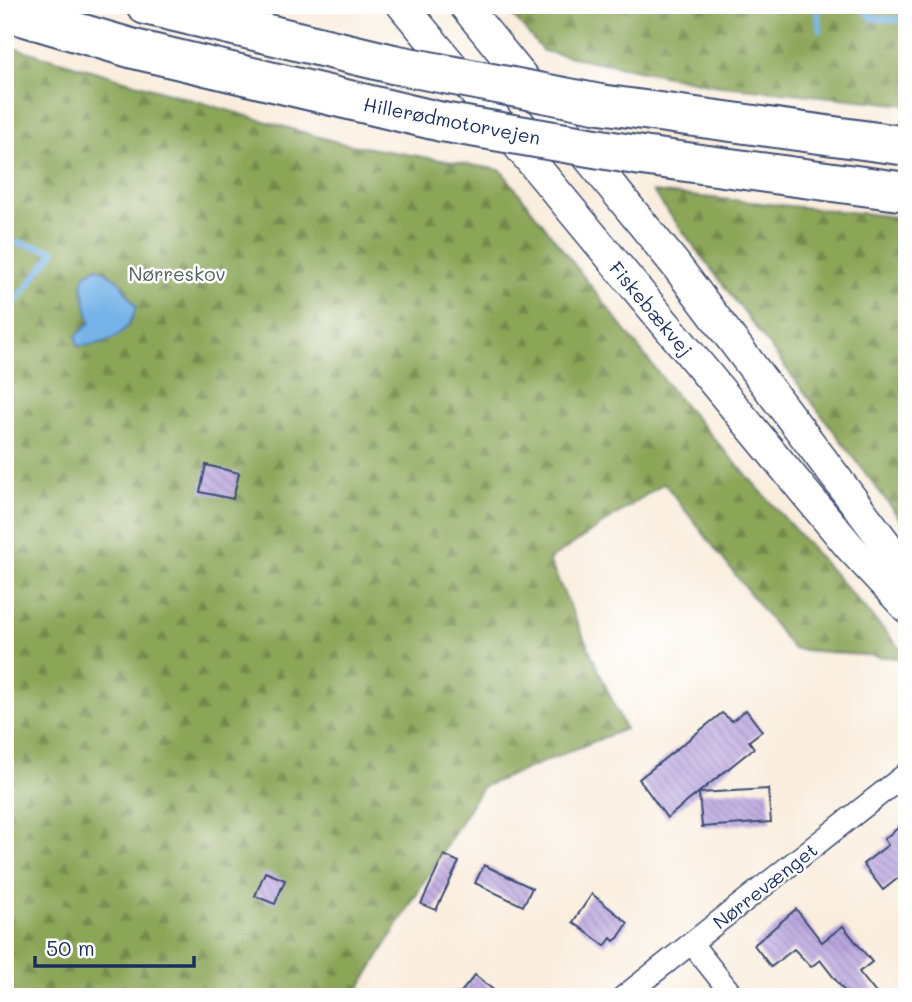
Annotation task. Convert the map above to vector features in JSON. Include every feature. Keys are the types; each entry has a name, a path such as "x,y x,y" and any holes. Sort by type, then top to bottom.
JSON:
{"highway":[{"path":"146,5 393,64 600,104 907,146"},
{"name":"Hillerødmotorvejen","path":"5,11 148,52 442,122 642,156 907,192"}],"street":[{"name":"Fiskebækvej","path":"402,5 840,535 907,608"},
{"path":"464,5 675,264 886,544 907,576"},
{"name":"Nørrevænget","path":"623,997 907,773"},
{"path":"692,944 734,997"}],"green space":[{"path":"504,5 907,5 907,105 713,85 543,51"},
{"name":"Nørreskov","path":"5,45 340,143 501,170 677,397 907,659 793,649 664,483 549,560 625,729 482,787 354,997 5,997"},
{"path":"653,192 907,218 907,528"}],"water":[{"path":"98,267 119,281 136,307 128,325 115,337 98,344 78,346 76,336 90,323 82,285 85,274"}],"building":[{"path":"206,465 239,473 233,499 200,492"},
{"path":"746,710 762,731 749,741 754,748 667,818 639,779 722,713 732,721"},
{"path":"768,789 771,822 702,827 699,793"},
{"path":"907,821 907,871 883,890 863,864 888,845 884,839"},
{"path":"444,855 459,862 436,910 421,904"},
{"path":"484,865 532,888 523,906 475,883"},
{"path":"265,872 285,880 275,904 255,896"},
{"path":"592,894 628,923 618,938 614,941 611,938 605,946 573,922"},
{"path":"796,909 822,942 843,926 872,962 859,972 879,997 849,997 820,960 811,967 794,949 771,967 754,945"},
{"path":"475,975 502,997 457,997"}],"waterway":[{"path":"816,5 820,30"},
{"path":"860,5 872,18 907,21"},
{"path":"5,240 55,251 5,315"}]}
